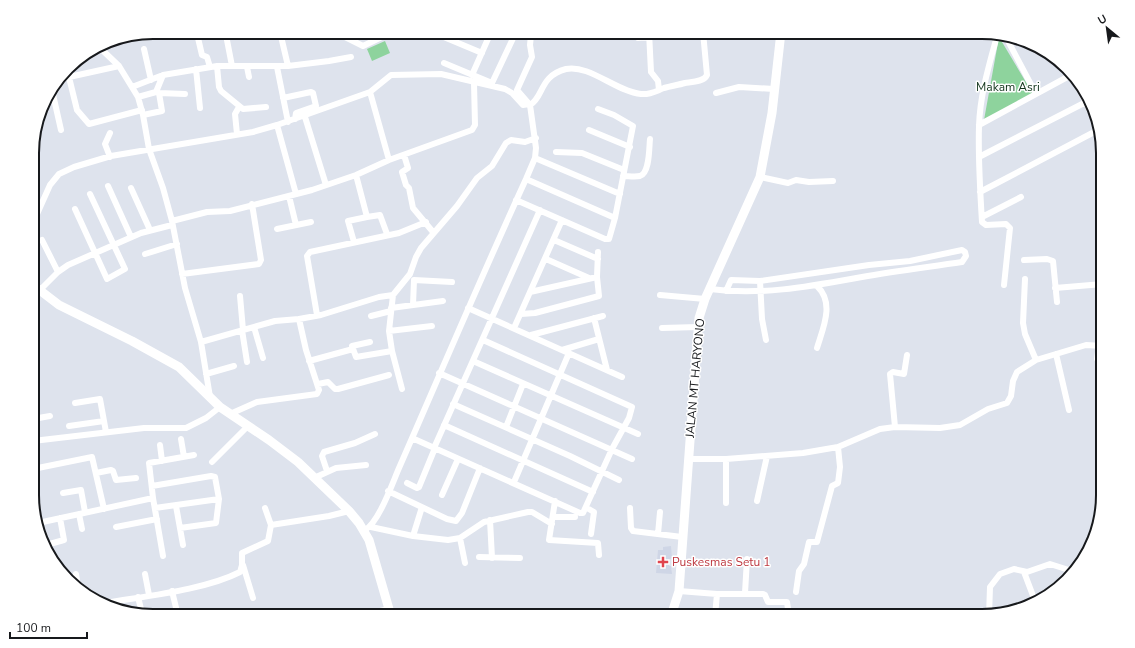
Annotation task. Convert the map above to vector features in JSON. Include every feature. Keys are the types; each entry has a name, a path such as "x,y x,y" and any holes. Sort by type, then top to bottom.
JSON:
{"main road":[{"name":"JALAN MT HARYONO","path":"673,609 679,590 698,327 705,299 760,177 772,113 780,39"},
{"path":"39,290 59,305 132,341 179,367 220,407 284,450 368,529 369,540 389,609"}],"street":[{"path":"198,39 202,55 208,56 210,67"},
{"path":"227,39 232,66"},
{"path":"282,39 288,66"},
{"path":"349,39 361,45 366,45 377,39"},
{"path":"449,39 482,53"},
{"path":"472,75 488,39"},
{"path":"444,63 489,83 493,82 513,39"},
{"path":"531,39 530,45 533,56 517,90 530,104 535,158 439,372 412,438 388,491 368,529 440,540 460,538 481,523 490,520 532,512 552,524"},
{"path":"649,39 651,72 657,81 659,90"},
{"path":"39,208 46,190 60,174 74,167 110,157 149,149 253,132 305,117 370,92 389,77 400,74 441,74 474,83 505,89 512,93 523,105 530,104 535,101 546,81 562,71 570,69 592,75 635,93 650,94 659,90 702,80 707,76 704,39"},
{"path":"996,40 986,74 979,126 980,192 984,225 1009,225 1004,285"},
{"path":"1009,42 1036,94"},
{"path":"144,50 151,80"},
{"path":"103,51 119,66 138,97 149,149 163,188 177,244 182,274 201,342 211,398"},
{"path":"132,87 163,75 217,66 278,67 329,62 351,57"},
{"path":"119,66 69,77 77,110 89,124 142,112 161,111 158,92 163,75"},
{"path":"217,66 220,92 239,107 246,110 266,107"},
{"path":"247,67 249,77"},
{"path":"278,67 288,122"},
{"path":"196,69 200,108"},
{"path":"39,286 58,272 113,245 150,230 207,212 230,211 326,185 356,175 389,160 474,128 474,83 479,78"},
{"path":"979,126 1068,78"},
{"path":"716,93 740,87 774,89"},
{"path":"138,97 158,92 185,94"},
{"path":"283,98 311,92 313,93 316,106 296,113 295,120"},
{"path":"370,92 389,160"},
{"path":"54,97 61,130"},
{"path":"979,157 1084,102"},
{"path":"237,134 235,114 239,107"},
{"path":"516,200 608,240 610,238 630,147 632,124 598,109"},
{"path":"305,117 326,185"},
{"path":"277,125 296,194"},
{"path":"589,130 630,147"},
{"path":"980,192 1094,132"},
{"path":"110,133 105,144 110,157"},
{"path":"402,389 392,351 389,331 393,295 410,274 419,252 433,232 457,206 477,178 492,166 503,146 511,140 525,142 533,139"},
{"path":"556,152 582,153 624,173 639,176 644,172 647,165 650,139"},
{"path":"404,155 408,168 402,172 406,185 409,188 412,205 433,232"},
{"path":"535,158 620,194"},
{"path":"356,175 367,217"},
{"path":"760,177 788,183 796,180 809,182 833,180"},
{"path":"526,179 615,218"},
{"path":"108,186 131,237"},
{"path":"131,188 150,230"},
{"path":"75,208 108,280 125,269 90,194"},
{"path":"289,196 296,225"},
{"path":"982,217 1021,197"},
{"path":"182,274 210,269 242,267 259,264 261,260 252,204"},
{"path":"407,483 417,488 419,487 453,404 540,210"},
{"path":"354,242 348,221 380,215 387,234"},
{"path":"514,328 546,259 562,220"},
{"path":"277,229 311,222"},
{"path":"317,315 307,254 387,234 400,233 426,222"},
{"path":"42,240 58,272"},
{"path":"554,240 598,259"},
{"path":"145,254 177,244"},
{"path":"710,289 726,291 760,291 817,286 863,277 962,262 966,256 965,252 962,250 910,261 869,265 760,281 730,280 726,291"},
{"path":"521,314 535,313 598,297 598,252"},
{"path":"546,259 589,278"},
{"path":"1024,260 1051,259 1053,261 1057,302"},
{"path":"863,277 869,265"},
{"path":"530,292 597,277"},
{"path":"1025,279 1023,323 1025,334 1036,360"},
{"path":"413,305 414,280 452,282"},
{"path":"760,281 762,319 766,340"},
{"path":"1055,288 1096,285"},
{"path":"817,286 824,294 826,312 817,348"},
{"path":"201,342 286,319 299,319 317,315 379,297 393,295"},
{"path":"660,295 705,299"},
{"path":"240,296 242,330 247,362"},
{"path":"371,316 413,305 443,301"},
{"path":"468,308 622,376"},
{"path":"531,335 603,316"},
{"path":"594,318 607,370"},
{"path":"230,414 258,402 315,395 319,390 309,361 299,319"},
{"path":"389,331 432,326"},
{"path":"254,327 263,358"},
{"path":"662,328 698,327"},
{"path":"562,350 599,339"},
{"path":"412,438 514,482 580,513 583,513 587,508 612,449 630,418 632,407 483,340"},
{"path":"309,361 353,349 352,346 370,342"},
{"path":"689,459 726,459 803,453 838,447 880,429 895,427 940,428 960,426 988,409 1007,403 1011,396 1013,381 1017,372 1036,360 1086,345 1096,346"},
{"path":"353,349 357,357 392,351"},
{"path":"514,482 570,353"},
{"path":"895,427 890,374 893,372 904,374 907,354"},
{"path":"1056,354 1069,410"},
{"path":"473,360 523,384 638,434"},
{"path":"206,374 234,366"},
{"path":"439,372 632,459"},
{"path":"318,384 328,382 335,389 338,389 388,375"},
{"path":"506,427 523,384"},
{"path":"76,403 100,400 106,432"},
{"path":"453,404 533,439 619,480"},
{"path":"39,440 159,426 176,429 186,428 206,418 220,407"},
{"path":"39,418 50,416"},
{"path":"69,426 104,421"},
{"path":"444,425 593,492"},
{"path":"212,462 248,426"},
{"path":"326,471 322,456 324,452 355,443 375,434"},
{"path":"181,439 184,457"},
{"path":"160,445 162,461"},
{"path":"796,592 799,571 804,565 809,542 817,542 832,486 838,483 840,467 838,447"},
{"path":"163,556 153,498 149,463 194,455"},
{"path":"757,501 767,456"},
{"path":"39,467 91,457 104,509"},
{"path":"442,495 458,459"},
{"path":"726,459 726,503"},
{"path":"314,478 326,471 336,468 366,465"},
{"path":"388,491 454,521 457,520 462,513 480,468"},
{"path":"96,473 111,470 113,471 116,480 136,478"},
{"path":"152,486 213,476 216,480 219,499 216,523 180,528"},
{"path":"63,493 81,490 82,529"},
{"path":"42,522 153,498"},
{"path":"155,508 219,499"},
{"path":"555,501 549,540 598,543 599,555"},
{"path":"176,506 183,546"},
{"path":"413,536 422,507"},
{"path":"113,602 221,580 240,572 242,553 268,541 271,525 265,508"},
{"path":"587,508 594,512 591,534"},
{"path":"630,508 632,530 682,537"},
{"path":"271,525 329,516 349,511"},
{"path":"658,534 660,512"},
{"path":"553,517 575,517"},
{"path":"50,544 64,540 60,518"},
{"path":"116,527 157,519"},
{"path":"490,520 492,558"},
{"path":"460,538 465,564"},
{"path":"479,557 520,558"},
{"path":"745,593 747,559"},
{"path":"242,564 253,598"},
{"path":"989,609 990,587 1000,574 1014,570 1024,572 1050,564 1068,570"},
{"path":"1024,572 1033,596"},
{"path":"76,574 77,580"},
{"path":"145,574 149,595"},
{"path":"679,590 717,594 764,594 769,603 787,602 788,609"},
{"path":"172,591 176,609"},
{"path":"716,609 717,594"},
{"path":"138,597 141,608"}],"shaded area":[{"name":"Puskesmas Setu 1","path":"671,546 672,558 670,559 669,566 671,566 672,574 656,573 658,550 663,550 663,547"}],"green space":[{"name":"Makam Asri","path":"998,40 1001,41 1033,94 984,120"},
{"path":"385,41 390,53 372,61 367,49"}],"place":[{"name":"Puskesmas Setu 1","path":"663,562"}]}
